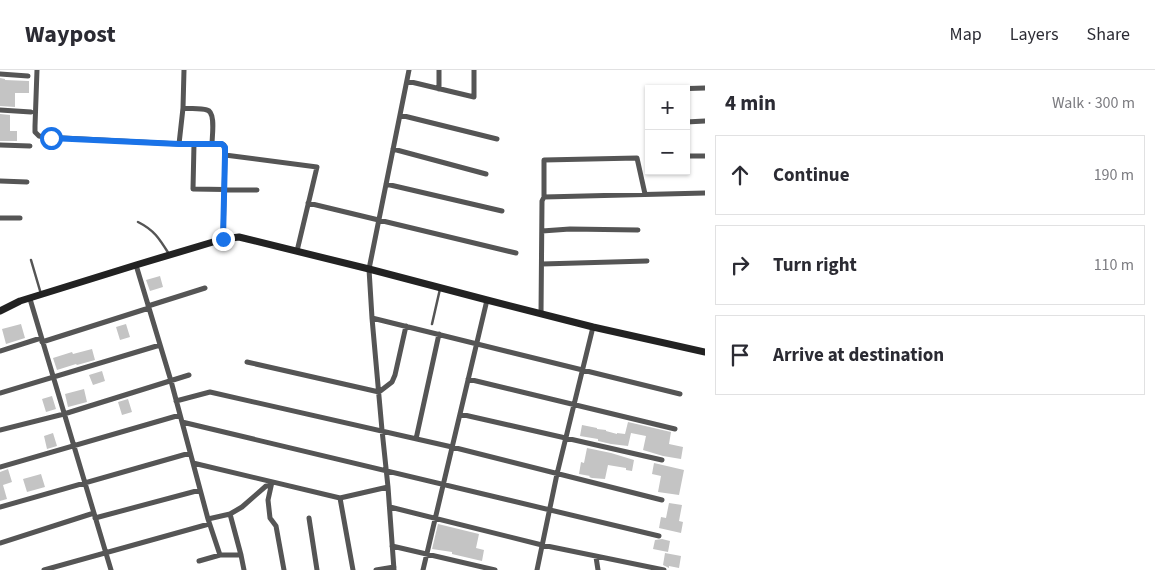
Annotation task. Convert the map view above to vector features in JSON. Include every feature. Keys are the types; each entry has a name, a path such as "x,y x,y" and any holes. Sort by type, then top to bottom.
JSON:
{"main road":[{"path":"0,312 20,301 223,239 239,237 592,327 705,352"}],"street":[{"path":"37,70 34,126 35,132 39,136 224,145 223,239"},
{"path":"179,144 183,108 184,70"},
{"path":"376,570 394,569 369,269 409,70"},
{"path":"439,70 439,89"},
{"path":"407,81 474,97 474,70"},
{"path":"0,74 28,76"},
{"path":"690,88 705,88"},
{"path":"183,108 211,112 213,117 212,144"},
{"path":"0,110 31,112"},
{"path":"400,115 497,139"},
{"path":"690,122 705,121"},
{"path":"194,144 193,189 256,190"},
{"path":"0,145 30,146"},
{"path":"393,149 486,174"},
{"path":"225,155 317,166 297,252"},
{"path":"690,156 705,156"},
{"path":"541,314 544,160 637,158 645,194"},
{"path":"0,181 27,182"},
{"path":"386,184 502,211"},
{"path":"544,197 705,193"},
{"path":"308,203 516,253"},
{"path":"0,218 20,218"},
{"path":"542,231 570,229 638,230"},
{"path":"542,264 647,261"},
{"path":"136,265 220,555"},
{"path":"0,350 42,340 205,288"},
{"path":"30,299 111,570"},
{"path":"422,570 487,300"},
{"path":"372,318 680,394"},
{"path":"379,392 392,382 406,326"},
{"path":"536,570 592,327"},
{"path":"416,439 440,334"},
{"path":"0,393 160,345"},
{"path":"247,362 379,392"},
{"path":"0,430 64,414 189,375"},
{"path":"468,379 675,429"},
{"path":"176,401 210,392 382,430 662,500"},
{"path":"460,414 662,460"},
{"path":"0,467 180,415"},
{"path":"182,422 659,536"},
{"path":"0,507 190,453"},
{"path":"193,463 271,484 340,498 388,486"},
{"path":"44,570 106,554 209,522 242,507 266,486 271,484"},
{"path":"271,484 268,500 270,518 276,526 284,570"},
{"path":"0,542 95,515 200,490"},
{"path":"340,498 353,570"},
{"path":"390,507 542,545 664,570"},
{"path":"230,514 244,570"},
{"path":"309,518 317,570"},
{"path":"392,546 495,570"},
{"path":"199,561 220,555 241,555"},
{"path":"596,557 598,570"}],"lane":[{"path":"138,222 148,227 156,235 169,255"},
{"path":"31,260 41,295"},
{"path":"432,324 440,288"}],"building":[{"path":"0,78 29,81 29,93 15,93 15,107 0,106"},
{"path":"0,114 10,115 10,131 17,131 17,141 0,141"},
{"path":"160,276 163,287 150,291 146,280"},
{"path":"21,324 25,338 6,344 2,329"},
{"path":"126,324 130,337 120,340 116,327"},
{"path":"92,349 95,360 57,370 53,358 72,352 73,354"},
{"path":"102,371 105,381 93,385 89,375"},
{"path":"84,389 87,402 68,407 65,394"},
{"path":"52,396 56,409 46,412 42,399"},
{"path":"128,399 132,412 122,415 118,402"},
{"path":"628,422 671,432 669,444 683,447 681,459 643,450 646,436 631,433 628,446 611,444 598,441 598,439 580,436 582,425 617,434 625,434"},
{"path":"53,433 57,446 47,449 44,436"},
{"path":"587,448 634,460 632,471 608,465 605,479 579,474 581,462 584,463"},
{"path":"654,463 684,470 679,495 658,492 661,476 652,474"},
{"path":"8,469 12,482 3,485 7,499 0,501 0,472"},
{"path":"41,474 45,487 27,492 23,479"},
{"path":"669,503 682,505 679,521 683,522 681,533 659,528 661,517 666,518"},
{"path":"438,524 479,534 476,548 484,550 482,561 452,554 452,552 432,549"},
{"path":"655,540 670,541 668,552 653,549"},
{"path":"665,553 681,556 679,568 669,566 669,568 663,565"}],"route":[{"path":"51,138 224,145 223,239"}]}
